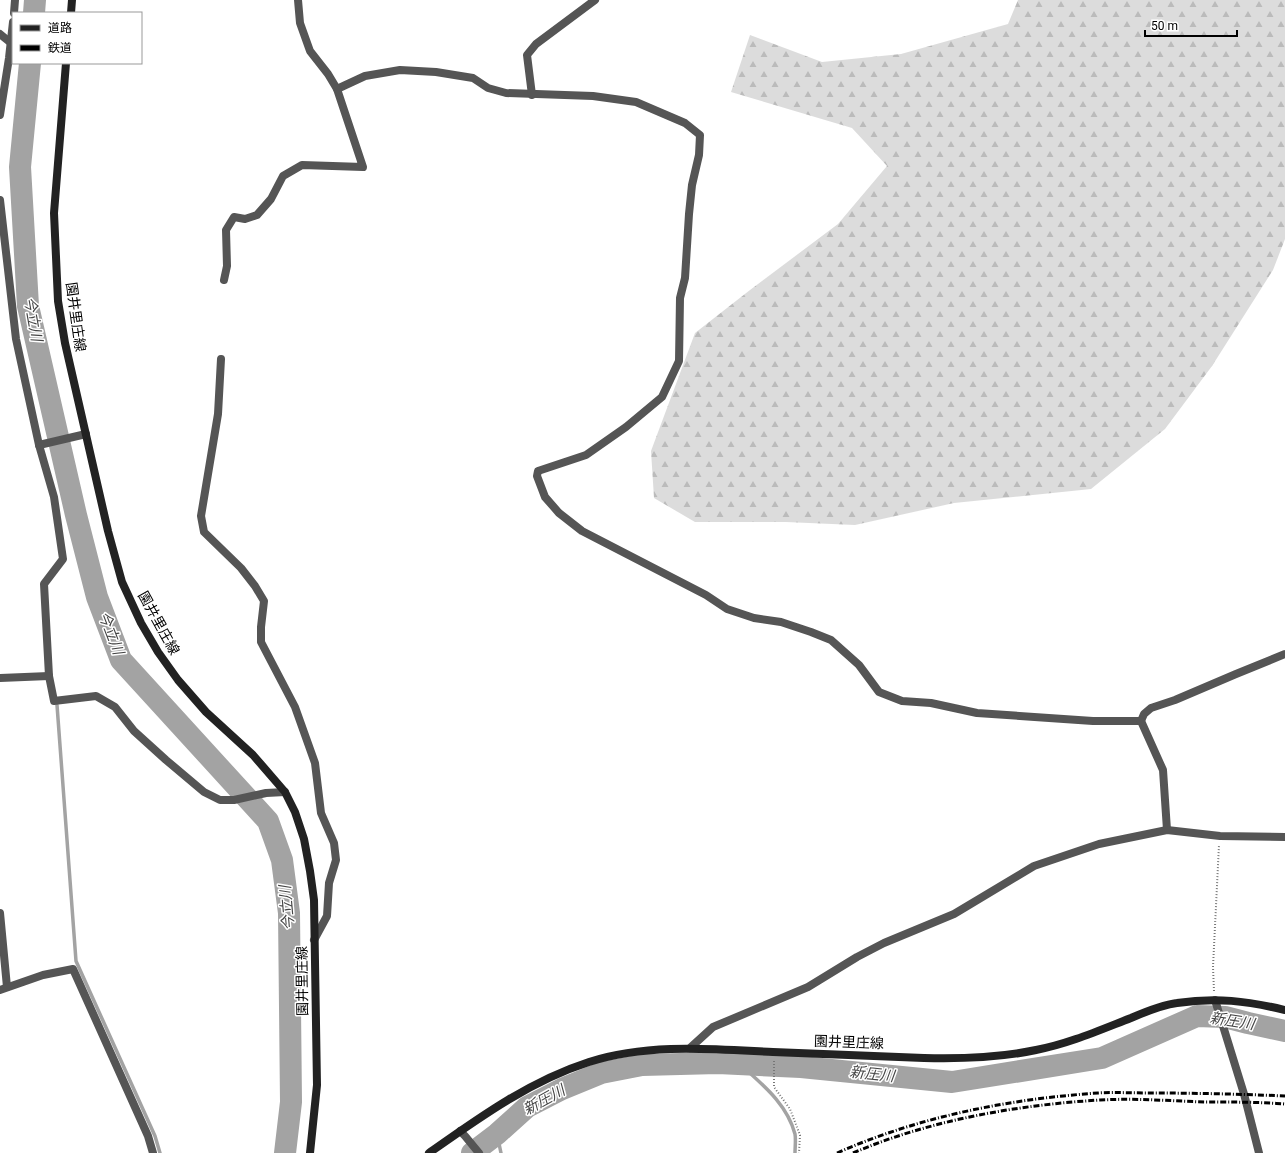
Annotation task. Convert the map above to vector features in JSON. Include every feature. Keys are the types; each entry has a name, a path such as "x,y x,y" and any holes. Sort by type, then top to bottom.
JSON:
{"main road":[{"path":"70,12 72,0"},
{"name":"園井里庄線","path":"66,64 54,213 58,301 65,343 108,531 122,582 141,623 158,652 178,680 206,712 253,755 285,792 295,812 310,872 314,900 316,1085 310,1153"},
{"name":"園井里庄線","path":"430,1153 463,1133 509,1098 547,1078 590,1061 638,1050 690,1048 924,1058 959,1059 993,1057 1037,1050 1076,1039 1144,1013 1176,1003 1231,1000 1256,1003 1285,1010"}],"street":[{"path":"14,12 16,0"},
{"path":"224,280 227,266 226,230 234,217 245,219 257,215 271,199 283,176 302,165 363,167 337,89 328,74 310,51 300,23 298,0"},
{"path":"532,95 527,55 536,44 595,0"},
{"path":"0,115 12,32"},
{"path":"0,34 11,43"},
{"path":"337,89 365,76 400,70 436,72 473,78 488,88 506,93 593,96 636,102 685,123 700,135 699,155 692,185 685,278 680,298 679,361 662,397 626,427 586,455 538,471 537,476 545,497 559,513 582,531 706,595 727,609 754,618 781,622 831,640 859,665 879,692 902,701 931,703 977,713 1093,721 1141,721"},
{"path":"0,200 16,339 54,497 63,559 44,584 49,676 54,701 96,696 115,707 134,731 204,792 220,800 234,800 266,793 285,792"},
{"path":"221,359 218,414 202,516 204,532 241,568 264,601 260,627 260,642 295,707 314,763 321,813 334,843 336,860 329,883 328,916 314,940"},
{"path":"42,444 86,434"},
{"path":"1168,830 1163,770 1148,740 1141,721 1144,714 1151,708 1175,700 1285,654"},
{"path":"0,678 49,676"},
{"path":"690,1048 713,1027 808,987 857,957 884,943 954,914 1034,866 1098,844 1168,830 1220,836 1285,837"},
{"path":"0,913 4,988 42,975 73,969 148,1136 153,1153"},
{"path":"1215,1000 1244,1094 1259,1153"},
{"path":"463,1133 479,1153"}],"path":[{"path":"1215,1000 1213,967 1220,836"},
{"path":"774,1072 774,1088 790,1109 800,1135 798,1153"}],"green space":[{"path":"1018,0 1285,0 1285,239 1273,270 1212,366 1165,429 1091,489 954,503 855,525 786,522 695,522 654,498 651,451 695,333 838,224 887,166 852,128 731,92 750,35 822,62 901,54 1008,24"}],"waterway":[{"name":"今立川","path":"34,12 35,0"},
{"name":"今立川","path":"30,64 20,167 28,306 76,515 97,597 121,660 268,821 282,860 289,913 291,1102 285,1153"},
{"path":"57,705 76,961 155,1136 160,1153"},
{"name":"新圧川","path":"472,1153 497,1134 527,1107 562,1089 601,1073 642,1065 718,1063 801,1067 952,1082 1102,1058 1197,1016 1225,1017 1285,1031"},
{"path":"741,1065 758,1080 780,1104 786,1113 795,1134 795,1153"},
{"path":"497,1134 501,1153"}],"railway":[{"path":"837,1153 899,1129 931,1120 997,1105 1031,1100 1098,1093 1285,1096"},
{"path":"853,1153 882,1141 943,1123 1006,1110 1069,1102 1127,1099 1285,1104"}]}
